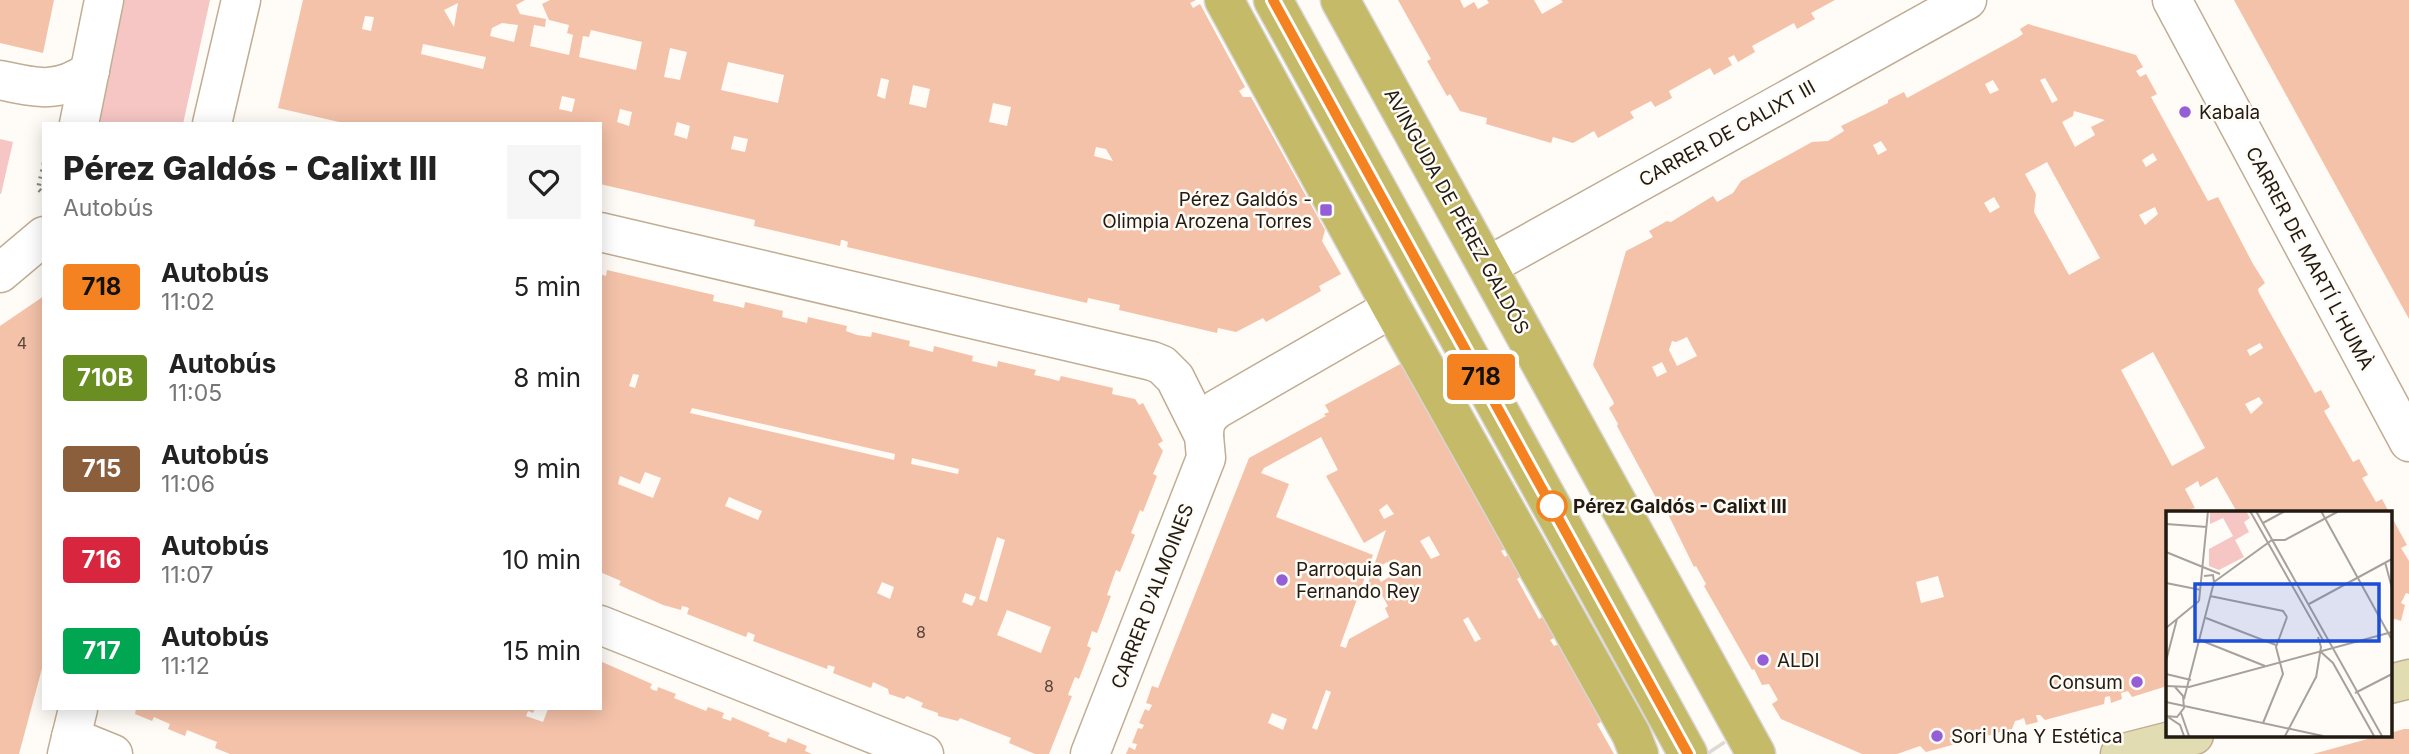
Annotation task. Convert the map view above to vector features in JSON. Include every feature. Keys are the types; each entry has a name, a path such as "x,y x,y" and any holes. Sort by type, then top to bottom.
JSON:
{"main road":[{"path":"1224,0 1392,308 1631,734 1639,754"},
{"path":"1273,0 1698,752"},
{"path":"1294,0 1698,752"},
{"name":"AVINGUDA DE PÉREZ GALDÓS","path":"1340,0 1756,754"},
{"path":"2392,683 2409,679"},
{"path":"2120,754 2190,736"}],"street":[{"path":"79,122 104,0"},
{"path":"212,122 241,0"},
{"name":"CARRER DE CALIXT III","path":"1488,267 1967,0"},
{"name":"CARRER DE MARTÍ L’HUMÀ","path":"2172,0 2409,442"},
{"path":"0,80 45,88 76,81 90,71"},
{"path":"602,232 1152,361 1169,371 1175,379 1204,436"},
{"path":"0,273 42,238"},
{"path":"1204,436 1204,424 1209,415 1217,409 1392,308"},
{"name":"CARRER D'ALMOINES","path":"1090,754 1206,458 1204,436"},
{"path":"602,626 924,754"},
{"path":"72,733 113,754"}],"path":[{"path":"42,172 38,189 42,192"}],"shaded area":[{"path":"122,0 210,0 183,122 94,122"},
{"path":"0,139 13,142 1,194 0,194"}],"building":[{"path":"0,0 54,0 43,53 0,43"},
{"path":"303,0 525,0 516,5 520,14 546,19 545,27 534,25 530,46 569,55 573,35 567,33 569,25 549,20 542,4 550,0 1196,0 1190,3 1193,8 1200,4 1245,87 1239,91 1243,97 1251,97 1325,230 1322,241 1341,274 1319,286 1321,291 1266,322 1263,318 1236,332 1218,328 1217,333 1119,310 1120,305 1088,298 1087,303 847,247 848,242 843,240 840,246 754,226 755,220 602,184 602,122 339,122 278,108","holes":["458,3 454,27 444,10","365,16 374,17 371,31 362,29","502,23 518,25 514,42 490,36 492,28","591,30 642,42 636,70 579,57 583,36 589,37","423,44 486,57 483,69 421,54","670,48 687,52 680,80 664,77","728,62 784,75 778,103 721,90","881,78 889,80 885,99 877,96","913,85 930,89 926,108 909,104","562,96 575,99 572,112 559,109","993,103 1011,107 1007,126 989,122","620,109 632,112 629,126 617,122","677,122 690,126 687,139 674,135","734,136 748,139 745,152 731,149","1096,147 1106,149 1113,161 1094,156"]},
{"path":"1398,0 1460,0 1464,8 1474,2 1478,9 1489,3 1487,0 1534,0 1542,14 1563,2 1561,0 1835,0 1811,13 1815,19 1797,29 1794,23 1752,46 1755,52 1738,62 1734,55 1728,58 1732,65 1714,75 1710,68 1669,91 1672,98 1655,107 1651,101 1630,112 1634,118 1598,138 1594,131 1573,143 1553,137 1551,143 1486,124 1487,118 1460,111 1450,94 1447,96 1427,61 1431,59"},
{"path":"2234,0 2409,0 2409,319"},
{"path":"2028,24 2136,55 2143,67 2136,71 2140,77 2146,74 2157,94 2151,97 2208,201 2218,197 2265,283 2258,289 2259,293 2315,393 2321,390 2330,407 2324,411 2353,462 2359,459 2368,475 2362,478 2376,502 2382,499 2388,511 2236,511 2217,477 2200,487 2198,481 2185,489 2195,508 2188,511 2166,511 2166,686 2132,697 2128,691 2121,693 2122,699 2111,703 2110,696 2105,697 2104,704 2045,720 2036,715 2038,722 2026,725 2024,718 2015,721 2012,729 1926,752 1920,746 1897,754 1862,754 1781,719 1772,704 1778,700 1769,684 1762,685 1754,669 1752,670 1704,586 1706,584 1696,566 1694,567 1665,508 1662,509 1617,426 1609,408 1614,404 1613,401 1593,365 1626,251 1653,237 1649,231 1667,221 1671,222 1713,196 1717,202 1733,193 1741,181 1812,142 1828,141 1844,131 1841,126 1888,103 1888,100 1904,92 1907,98 2023,34 2020,29","holes":["2045,78 2058,100 2052,103 2040,80","1993,80 1999,90 1990,94 1985,84","2074,111 2105,120 2091,127 2095,135 2075,147 2062,122 2073,116","1881,141 1887,150 1878,155 1873,145","2153,153 2157,160 2146,167 2142,160","2047,162 2100,258 2069,275 2034,212 2036,194 2025,174","1994,197 2000,207 1990,213 1984,203","2155,207 2158,214 2145,225 2139,215","1687,337 1697,356 1677,366 1669,350 1672,341","2260,343 2263,348 2250,356 2247,350","2153,352 2205,448 2172,466 2121,370","1662,362 1667,372 1657,377 1652,367","2259,397 2263,403 2251,414 2245,404","1938,576 1944,597 1921,603 1916,582"]},
{"path":"607,270 714,295 713,301 744,308 745,302 783,311 782,317 807,323 808,317 847,326 846,331 857,335 871,337 872,332 910,341 909,346 933,352 934,346 973,356 972,361 997,367 998,361 1036,370 1034,375 1059,381 1061,376 1113,388 1112,394 1135,399 1139,405 1143,403 1163,441 1158,444 1163,451 1153,474 1157,476 1143,512 1140,510 1131,533 1135,535 1120,572 1116,570 1107,595 1111,596 1097,633 1092,631 1087,646 1091,648 1079,679 1075,677 1069,692 1068,695 1072,696 1049,754 1035,754 1009,743 1011,738 960,718 958,721 938,716 938,713 921,707 923,703 907,696 904,699 889,694 888,689 873,682 871,688 833,673 835,667 828,665 827,669 753,641 755,635 748,632 746,637 687,614 689,608 682,606 681,610 663,605 619,585 621,581 602,573 602,275 606,276","holes":["633,374 639,375 635,388 629,386","692,408 895,454 894,460 690,413","912,458 959,469 958,474 911,464","645,472 661,478 653,498 618,484 620,476 640,484","729,497 762,511 758,520 725,506","997,537 1005,540 987,602 979,599","882,582 894,587 890,599 877,593","965,593 976,597 972,606 962,602","1007,610 1051,627 1041,653 997,635"]},
{"path":"42,297 42,668 19,754 0,754 0,326"},
{"path":"1404,362 1508,548 1501,551 1505,557 1509,554 1520,577 1517,579 1539,619 1542,617 1556,637 1550,640 1554,646 1559,644 1604,720 1597,724 1614,754 1126,754 1129,747 1135,750 1137,744 1132,743 1138,728 1142,729 1144,725 1139,723 1145,709 1149,711 1152,705 1146,703 1152,686 1158,688 1249,458 1326,416 1324,414 1329,412 1325,405","holes":["1321,437 1338,470 1326,476 1364,543 1386,530 1366,589 1376,584 1388,606 1385,608 1389,617 1349,639 1346,648 1340,646 1373,555 1276,517 1289,484 1261,473 1264,468","1387,504 1394,514 1384,519 1379,510","1429,536 1440,555 1431,559 1420,541","1387,562 1394,574 1381,582 1374,570","1468,617 1481,639 1475,642 1463,620","1326,690 1331,692 1317,730 1312,728","1272,713 1287,719 1283,730 1268,723"]},
{"path":"2392,518 2407,545 2401,548 2409,561 2409,594 2406,593 2401,603 2405,605 2401,621 2392,621"},
{"path":"602,662 652,684 650,688 653,690 657,691 658,687 676,694 674,698 706,711 708,707 724,713 722,718 731,721 732,717 786,743 788,738 807,746 805,751 812,754 230,754 215,748 217,742 187,730 185,736 168,729 170,724 154,717 152,721 135,714 136,710 534,710 533,713 528,711 526,716 543,722 548,710 602,710"},
{"path":"2409,729 2409,754 2313,754 2378,736 2392,736 2392,732"}],"bus line":[{"name":"718","path":"1273,0 1688,754"}],"place":[{"name":"Kabala","path":"2185,112"},
{"name":"Pérez Galdós - Olimpia Arozena Torres","path":"1326,210"},
{"name":"Pérez Galdós - Calixt III","path":"1552,506"},
{"name":"Parroquia San Fernando Rey","path":"1282,580"},
{"name":"ALDI","path":"1763,660"},
{"name":"Consum","path":"2137,682"},
{"name":"Sori Una Y Estética","path":"1937,736"}]}
